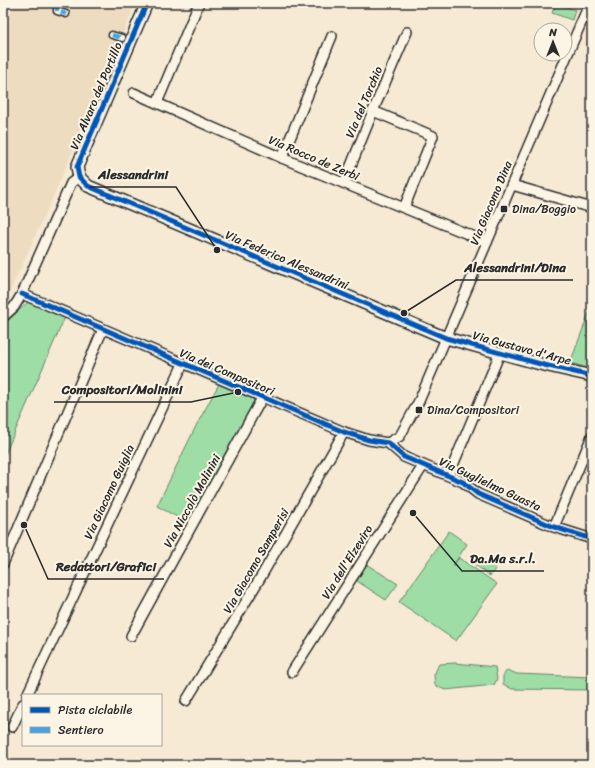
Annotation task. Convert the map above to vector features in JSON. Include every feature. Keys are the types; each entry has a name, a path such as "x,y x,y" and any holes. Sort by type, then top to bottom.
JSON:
{"street":[{"path":"57,3 57,11 66,14"},
{"name":"Via Alvaro del Portillo","path":"138,23 142,3"},
{"name":"Via Alvaro del Portillo","path":"79,177 77,167 147,3"},
{"path":"157,103 199,3"},
{"name":"Via Giacomo Dina","path":"388,443 400,436 409,421 587,9"},
{"name":"Via del Torchio","path":"344,183 372,111 407,32"},
{"path":"112,35 122,38"},
{"path":"282,158 332,36"},
{"name":"Via Rocco de Zerbi","path":"134,93 282,158 487,242"},
{"path":"372,111 433,136 404,208"},
{"path":"3,317 15,305 22,294 71,183 79,177"},
{"name":"Via Federico Alessandrini","path":"79,177 88,186 102,193 446,338"},
{"path":"512,185 592,208"},
{"name":"Via dei Compositori","path":"22,294 344,432 369,440 388,443"},
{"path":"3,562 103,329"},
{"name":"Via Gustavo d'Arpe","path":"446,338 592,376"},
{"path":"451,470 500,353"},
{"name":"Via Giacomo Guiglia","path":"27,694 183,364"},
{"name":"Via Niccolò Molinini","path":"130,636 262,398"},
{"name":"Via Giacomo Samperisi","path":"186,701 262,575 344,432"},
{"path":"554,527 592,436"},
{"path":"388,443 402,455 423,466"},
{"name":"Via Guglielmo Guasta","path":"423,466 460,481 478,494 554,527 592,539"},
{"name":"Via dell'Elzeviro","path":"292,672 423,466"},
{"path":"12,727 22,706"}],"shaded area":[{"path":"15,3 132,3 132,12 53,197 3,307 3,30"}],"green space":[{"path":"556,3 575,10 572,20 552,13"},
{"path":"28,302 65,317 3,459 3,325"},
{"path":"592,305 592,369 570,363"},
{"path":"219,384 254,398 254,405 188,523 157,506 196,426"},
{"path":"449,531 467,544 452,567 459,558 497,584 456,641 399,602"},
{"path":"479,556 496,568 490,576 474,564"},
{"path":"366,564 398,584 386,600 357,581"},
{"path":"455,663 495,667 497,679 494,685 445,690 435,685 434,675 439,664"},
{"path":"507,670 517,674 592,677 592,690 512,689 503,684 503,676"}],"marked path":[{"path":"57,3 57,11 66,14"},
{"path":"112,35 122,38"}],"cycle path":[{"path":"147,3 77,167 79,177 88,186 446,338 544,365 592,376"},
{"path":"22,294 344,432 369,440 388,443 404,457 463,482 478,494 554,527 592,539"}],"place":[{"name":"Dina/Boggio","path":"504,209"},
{"name":"Alessandrini","path":"217,250"},
{"name":"Alessandrini/Dina","path":"404,313"},
{"name":"Compositori/Molinini","path":"238,392"},
{"name":"Dina/Compositori","path":"419,410"},
{"name":"Da.Ma s.r.l.","path":"413,513"},
{"name":"Redattori/Grafici","path":"24,525"}]}
